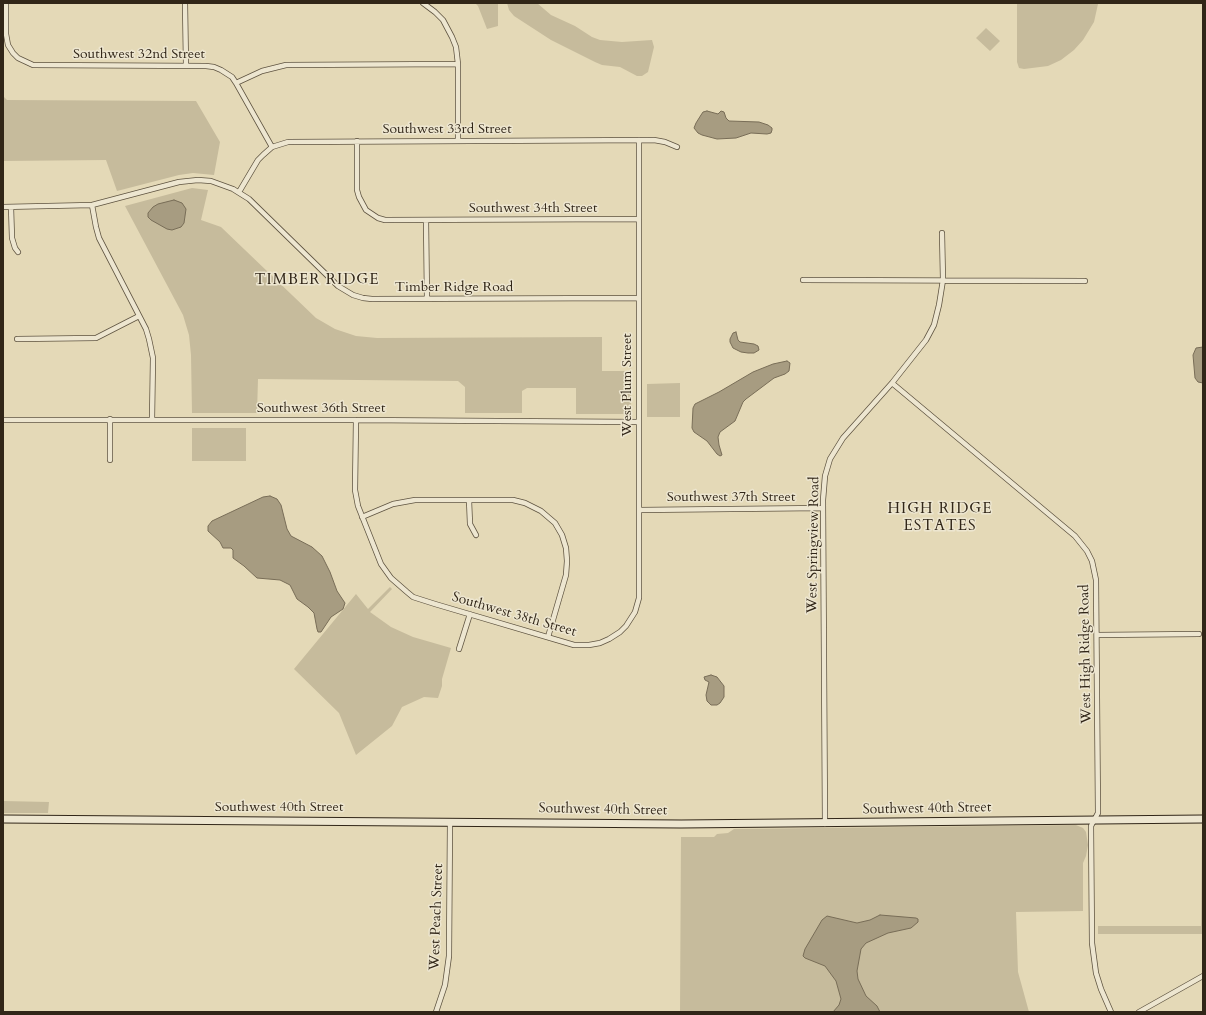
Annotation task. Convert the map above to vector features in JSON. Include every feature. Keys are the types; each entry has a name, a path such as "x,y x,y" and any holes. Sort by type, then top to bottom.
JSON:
{"main road":[{"name":"Southwest 40th Street","path":"3,819 826,824 1203,819"}],"street":[{"name":"Southwest 32nd Street","path":"6,3 6,34 10,48 18,58 33,65 186,65 214,67 226,73 236,83"},
{"path":"185,3 186,65"},
{"path":"423,3 435,12 447,27 456,47 458,64 458,141"},
{"path":"272,147 236,83 262,70 286,66 458,64"},
{"name":"Southwest 33rd Street","path":"238,192 258,160 272,147 288,142 639,140 665,142 677,147"},
{"name":"West Plum Street","path":"626,626 635,612 639,598 639,140"},
{"name":"Southwest 34th Street","path":"357,141 357,190 359,197 366,210 385,220 639,219"},
{"name":"Timber Ridge Road","path":"3,207 92,205 179,182 205,180 218,183 238,192 253,203 338,286 345,291 362,298 639,298"},
{"path":"92,205 99,238 146,329 152,350 152,420"},
{"path":"11,207 12,238 18,252"},
{"path":"426,220 427,299"},
{"name":"West Springview Road","path":"826,824 823,508 825,476 830,459 843,438 892,383 926,340 934,325 940,306 943,280 942,233"},
{"path":"803,280 1085,281"},
{"path":"17,339 96,338 139,316"},
{"name":"West High Ridge Road","path":"892,383 1076,536 1082,542 1087,551 1095,571 1097,635 1098,813 1091,826 1092,943 1096,973 1111,1012"},
{"path":"110,419 110,460"},
{"name":"Southwest 36th Street","path":"3,420 110,419 639,422"},
{"name":"Southwest 38th Street","path":"356,420 355,490 358,506 382,564 396,583 406,592 418,599 574,644 594,644 609,639 626,626"},
{"path":"469,500 470,524 476,535"},
{"path":"362,517 393,504 408,501 506,500 520,502 536,508 550,518 558,529 564,542 567,561 566,575 548,637"},
{"name":"Southwest 37th Street","path":"639,510 823,508"},
{"path":"459,649 470,614"},
{"path":"1097,635 1199,634"},
{"name":"West Peach Street","path":"436,1012 445,985 449,956 450,822"},
{"path":"1139,1012 1203,976"}],"shaded area":[{"path":"475,3 498,3 498,26 487,29 478,6"},
{"path":"507,3 537,3 551,15 600,40 622,42 652,40 654,47 648,72 642,76 637,76 620,67 602,65 595,62 551,40 514,16 509,10"},
{"path":"1017,3 1098,4 1094,22 1083,40 1074,50 1061,60 1048,66 1024,69 1019,68 1017,62"},
{"path":"986,28 1000,41 990,51 976,38"},
{"path":"3,96 7,100 196,101 220,142 214,175 193,173 179,175 117,191 106,160 3,161"},
{"path":"707,111 718,114 721,111 724,112 729,121 759,122 768,125 772,128 772,130 771,133 767,134 751,133 736,138 717,139 702,135 694,128 703,112"},
{"path":"192,188 208,190 201,220 221,227 316,318 335,329 356,336 377,338 602,337 602,371 631,371 631,414 576,414 576,388 527,388 522,391 522,413 465,413 465,387 458,381 258,379 257,413 192,413 191,355 189,335 183,315 125,206"},
{"path":"174,200 182,203 186,209 184,223 181,227 172,230 167,229 148,217 148,213 153,207 158,204"},
{"path":"736,332 740,342 754,344 758,346 759,350 754,353 748,353 741,352 733,348 730,339 733,333"},
{"path":"1203,347 1203,383 1198,382 1195,378 1193,355 1196,348"},
{"path":"787,361 790,363 789,371 774,378 746,399 743,402 735,421 720,432 718,437 722,455 720,456 717,454 707,441 694,432 692,428 693,408 695,404 753,372 773,364"},
{"path":"680,383 680,417 647,417 647,384"},
{"path":"192,428 246,428 246,461 192,461"},
{"path":"270,496 277,499 281,505 287,529 291,536 312,547 322,556 337,591 345,603 343,609 331,617 321,632 318,632 314,613 297,599 290,585 280,580 257,578 233,558 233,550 231,548 223,548 220,542 208,531 208,526 212,521 263,497"},
{"path":"390,587 392,589 370,612 391,627 413,637 451,648 438,698 424,697 402,707 392,726 356,755 339,713 294,669 356,594 368,609"},
{"path":"711,675 717,677 724,686 724,697 717,705 711,705 707,701 706,695 709,682 705,680 704,677"},
{"path":"3,801 49,802 48,813 3,813"},
{"path":"1076,825 1083,828 1086,832 1088,845 1083,863 1083,911 1016,912 1018,972 1029,1012 680,1012 681,837 714,837 717,834 728,833 734,829"},
{"path":"1202,832 1203,934 1098,934 1098,926 1201,926"},
{"path":"880,915 916,918 918,919 918,922 911,928 888,933 866,943 861,949 857,971 858,979 866,996 877,1006 880,1012 833,1012 839,1005 841,999 836,981 825,966 803,956 805,949 822,920 827,916 857,923 870,920"}],"district":[{"name":"TIMBER RIDGE","path":"317,281"},
{"name":"HIGH RIDGE ESTATES","path":"940,518"}]}
